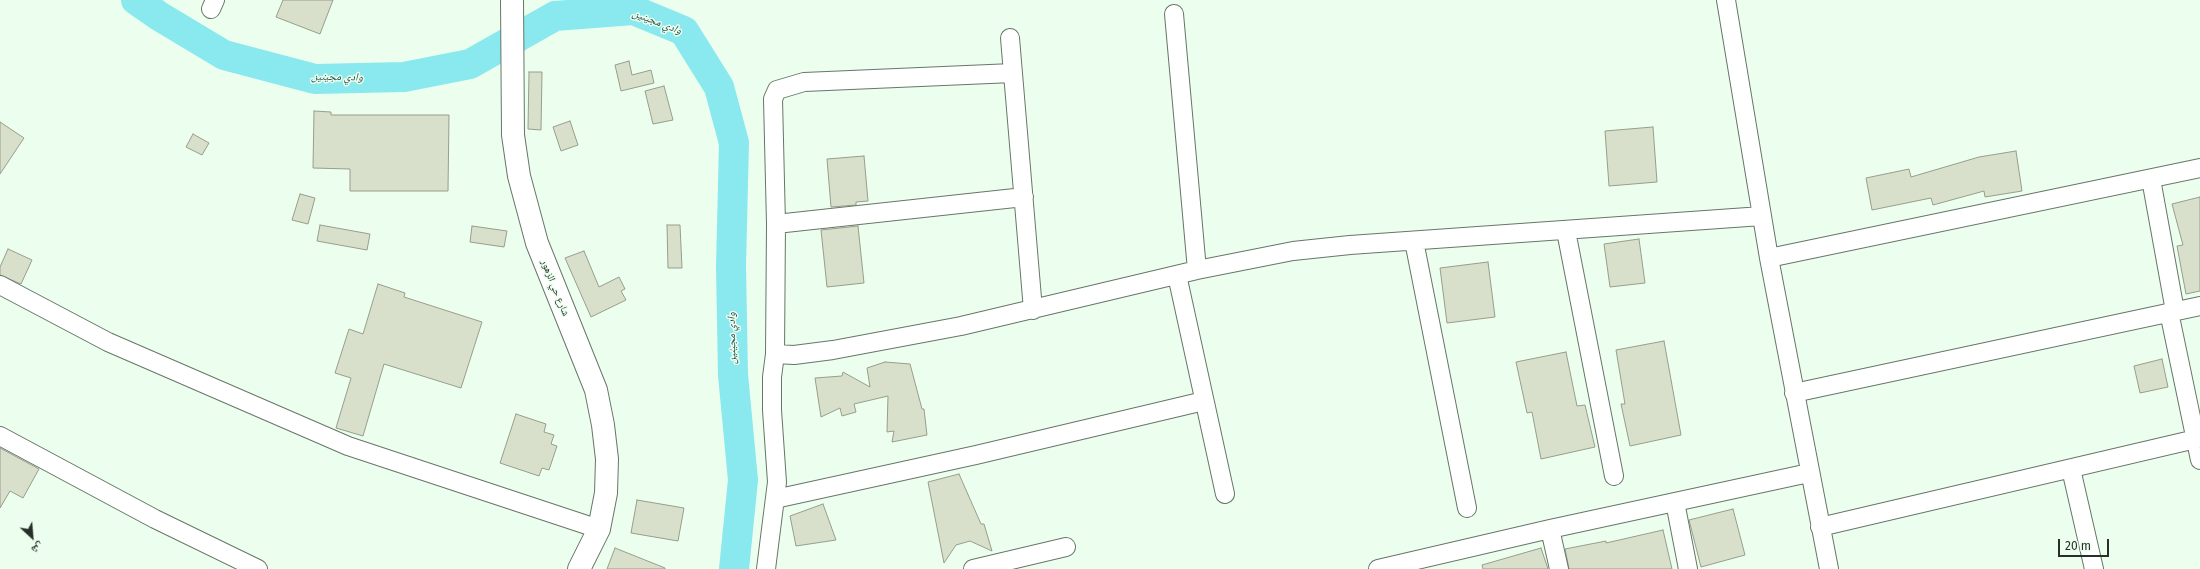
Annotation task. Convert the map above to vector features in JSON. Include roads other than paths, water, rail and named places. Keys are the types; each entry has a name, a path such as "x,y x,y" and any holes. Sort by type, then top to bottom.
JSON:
{"street":[{"name":"شارع حي الزهور","path":"512,0 513,135 519,176 537,243 596,390 603,425 607,459 606,493 599,529 579,569"},
{"path":"1726,0 1769,258 1809,473 1829,569"},
{"path":"1174,14 1197,270"},
{"path":"1010,38 1033,310"},
{"path":"766,569 777,482 772,377 775,354 776,224 772,99 777,90 804,82 1013,72"},
{"path":"1769,258 2200,168"},
{"path":"2151,179 2172,312 2198,438 2200,460"},
{"path":"776,224 1024,197"},
{"path":"775,354 794,355 833,350 961,326 1197,270 1293,251 1762,216"},
{"path":"1566,231 1614,476"},
{"path":"1414,241 1467,508"},
{"path":"1177,275 1225,494"},
{"path":"0,285 108,342 348,446 599,529"},
{"path":"1794,393 2200,306"},
{"path":"775,499 976,455 1204,401"},
{"path":"0,436 155,519 258,569"},
{"path":"1820,527 2072,469 2198,438"},
{"path":"2072,469 2094,569"},
{"path":"1378,569 1550,529 1809,473"},
{"path":"1675,502 1688,569"},
{"path":"1550,529 1559,569"},
{"path":"973,569 1066,547"}],"waterway":[{"name":"وادي مجينين","path":"136,0 159,16 224,55 315,79 404,77 470,64 555,16 633,10 684,31 719,87 734,143 731,266 733,375 743,480 734,569"}]}
